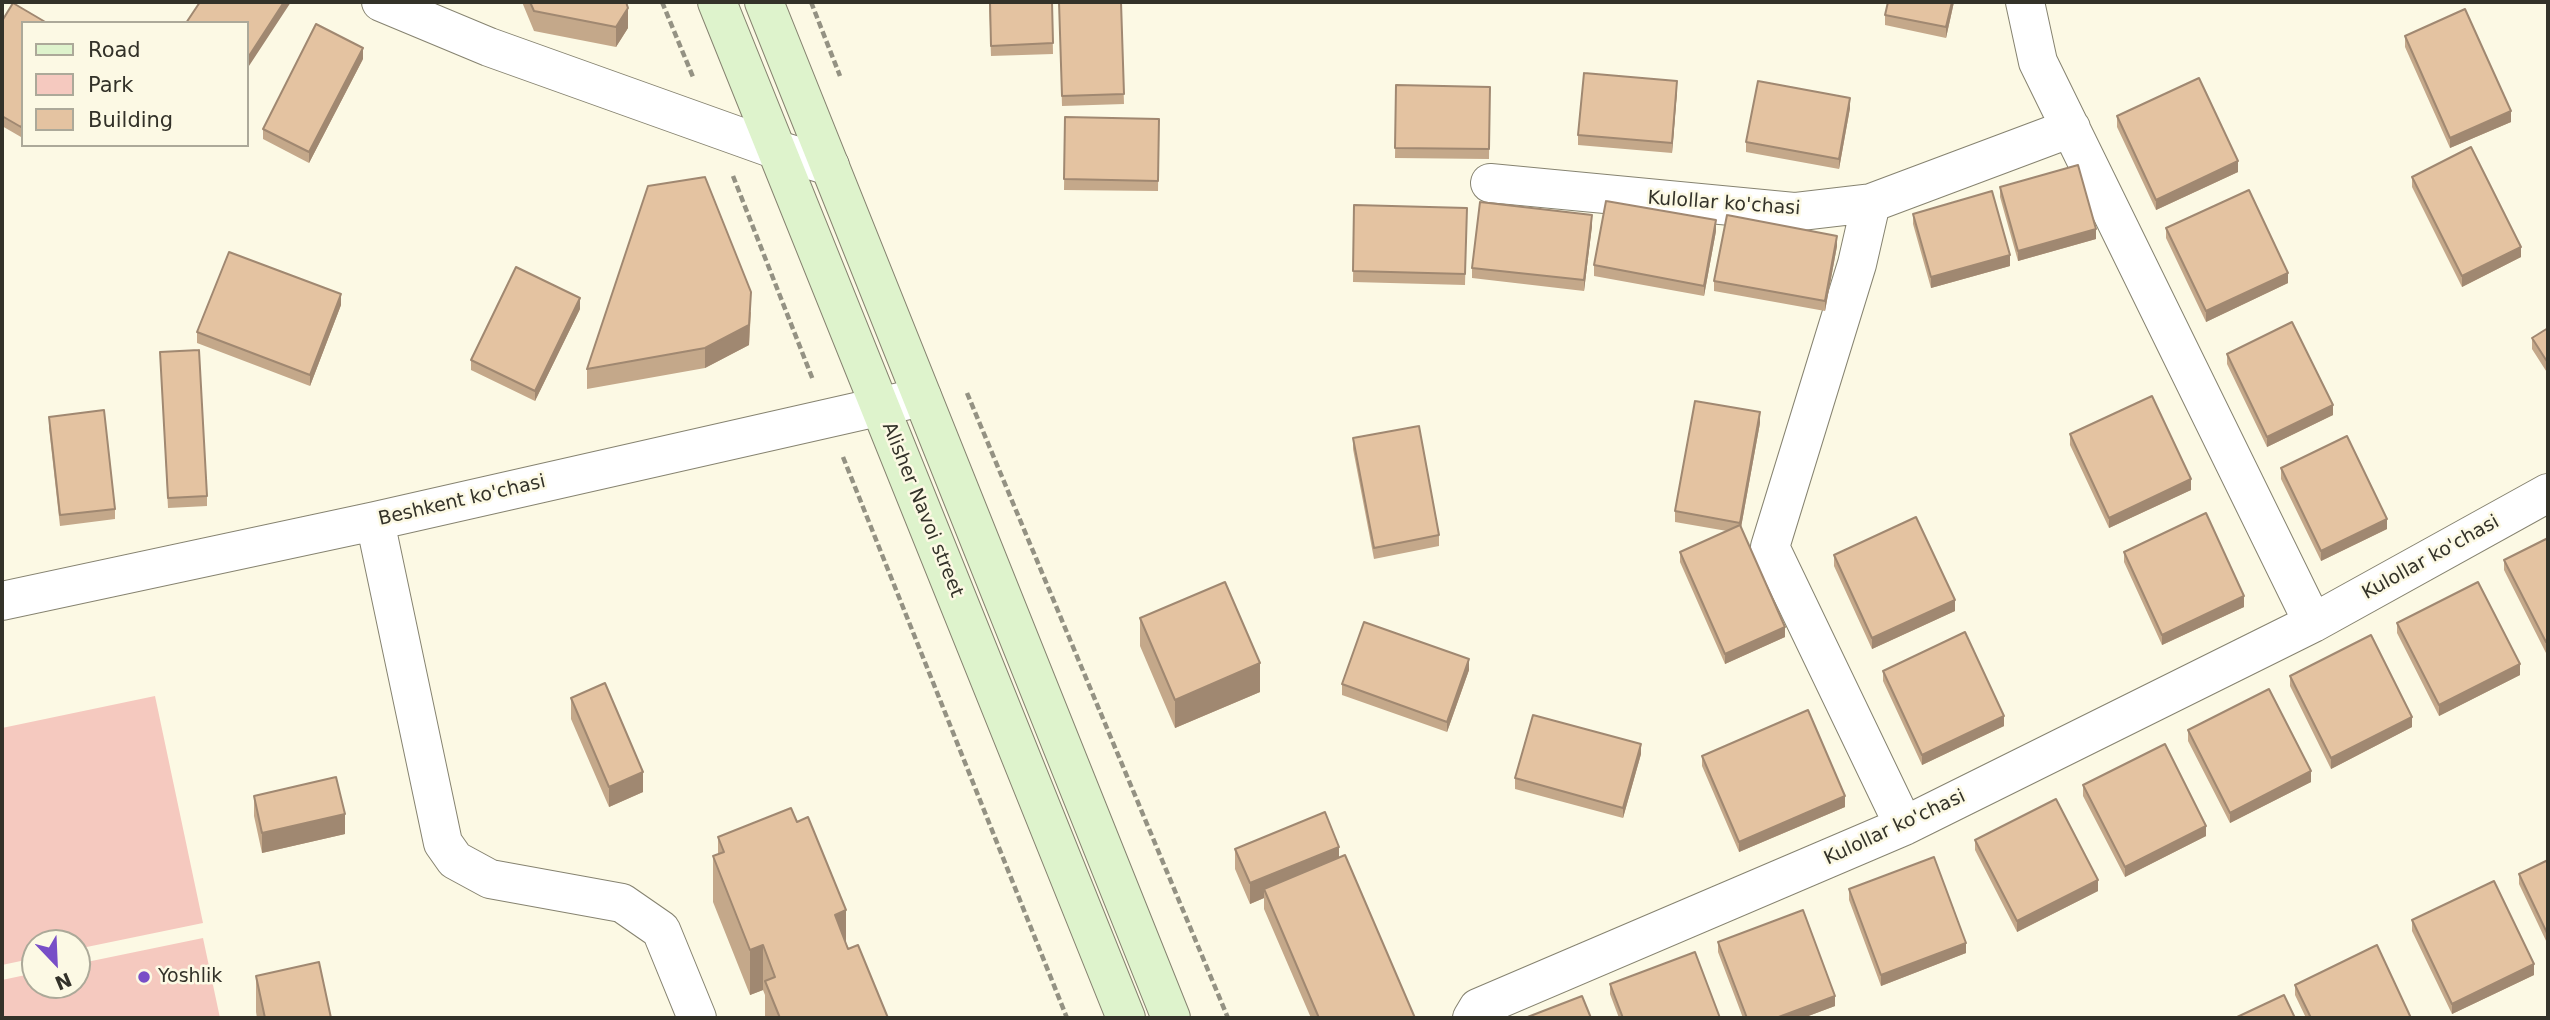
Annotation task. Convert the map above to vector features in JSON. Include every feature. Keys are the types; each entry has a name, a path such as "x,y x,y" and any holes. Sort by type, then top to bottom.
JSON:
{"main road":[{"name":"Alisher Navoi street","path":"717,2 1126,1018"},
{"path":"764,2 1171,1018"}],"street":[{"path":"381,2 489,47 777,150 830,166"},
{"path":"2025,2 2038,62 2313,623"},
{"name":"Kulollar ko'chasi","path":"1490,183 1794,212 1871,203 2071,128"},
{"path":"1871,203 1857,264 1770,547 1904,826"},
{"name":"Beshkent ko'chasi","path":"2,601 375,521 922,397"},
{"name":"Kulollar ko'chasi","path":"1472,1018 1478,1008 1904,826 2313,623 2548,493"},
{"path":"375,521 443,843 455,860 490,879 622,903 661,930 697,1018"}],"path":[{"path":"662,2 715,128 1067,1018"},
{"path":"811,2 841,79"},
{"path":"964,387 1228,1018"}],"green space":[{"path":"155,696 203,923 91,946 91,929 21,929 21,961 2,965 2,728"},
{"name":"Yoshlik","path":"203,938 220,1018 2,1018 2,980 21,976 21,999 91,999 91,961"}],"building":[{"path":"200,2 284,2 248,57 248,21 187,21"},
{"path":"530,2 626,2 628,8 616,27 534,11"},
{"path":"990,2 1052,2 1053,43 991,46"},
{"path":"1059,2 1121,2 1124,94 1062,96"},
{"path":"1888,2 1952,2 1946,27 1885,15"},
{"path":"13,3 44,21 21,21 21,127 2,116 2,21"},
{"path":"2465,9 2511,111 2450,138 2405,36"},
{"path":"316,24 363,48 309,152 263,129"},
{"path":"1584,73 1677,81 1672,143 1578,135"},
{"path":"2199,78 2238,161 2156,200 2117,116"},
{"path":"1758,81 1850,98 1839,159 1746,142"},
{"path":"1396,85 1490,87 1489,149 1395,148"},
{"path":"1065,117 1159,119 1158,181 1064,179"},
{"path":"2471,147 2521,247 2462,276 2412,177"},
{"path":"2078,165 2096,229 2018,251 2000,187"},
{"path":"705,177 751,292 749,325 705,348 587,369 648,186"},
{"path":"2249,190 2288,273 2206,311 2166,228"},
{"path":"1992,191 2010,255 1931,277 1913,214"},
{"path":"1606,201 1716,220 1704,286 1594,265"},
{"path":"1480,202 1592,215 1584,280 1472,268"},
{"path":"1354,205 1467,208 1465,274 1353,271"},
{"path":"1727,215 1837,236 1825,301 1714,281"},
{"path":"229,252 341,294 310,375 197,332"},
{"path":"516,267 580,298 535,391 471,360"},
{"path":"2292,322 2333,405 2267,437 2227,354"},
{"path":"2548,328 2548,363 2532,338"},
{"path":"199,350 207,496 168,498 160,352"},
{"path":"2152,396 2191,479 2109,518 2070,434"},
{"path":"1695,401 1760,412 1740,523 1675,511"},
{"path":"104,410 115,509 60,515 49,417"},
{"path":"1419,426 1439,535 1374,548 1353,438"},
{"path":"2347,436 2387,519 2321,551 2281,468"},
{"path":"2206,513 2244,596 2162,635 2124,552"},
{"path":"1916,517 1955,600 1872,638 1834,555"},
{"path":"1740,525 1785,627 1725,654 1680,552"},
{"path":"2548,538 2548,641 2546,642 2504,560"},
{"path":"1225,582 1260,663 1175,700 1140,618"},
{"path":"2478,582 2520,664 2439,705 2397,623"},
{"path":"1364,622 1469,659 1447,722 1342,684"},
{"path":"1965,632 2004,716 1922,755 1883,671"},
{"path":"2371,635 2412,717 2331,758 2290,676"},
{"path":"605,683 643,772 609,787 571,698"},
{"path":"2269,689 2311,771 2230,813 2188,730"},
{"path":"1808,710 1845,796 1739,842 1702,756"},
{"path":"1533,715 1641,744 1623,808 1515,778"},
{"path":"2165,744 2206,826 2125,867 2083,785"},
{"path":"336,777 345,814 262,833 254,796"},
{"path":"2056,799 2098,880 2017,921 1975,840"},
{"path":"791,808 797,822 808,817 846,910 835,915 848,949 858,945 888,1018 780,1018 765,981 775,977 763,945 750,950 713,856 724,852 718,837"},
{"path":"1325,812 1339,847 1250,883 1235,849"},
{"path":"1345,855 1415,1018 1319,1018 1264,889"},
{"path":"1934,857 1966,943 1881,975 1849,889"},
{"path":"2548,860 2548,935 2519,874"},
{"path":"2494,881 2534,964 2452,1004 2412,920"},
{"path":"1803,910 1835,996 1776,1018 1747,1018 1718,942"},
{"path":"2377,945 2411,1018 2311,1018 2295,985"},
{"path":"1695,952 1720,1018 1623,1018 1610,984"},
{"path":"319,962 331,1018 265,1018 256,976"},
{"path":"2284,995 2295,1018 2235,1018"},
{"path":"1582,996 1591,1018 1525,1018"}],"place":[{"name":"Yoshlik","path":"144,977"}]}
